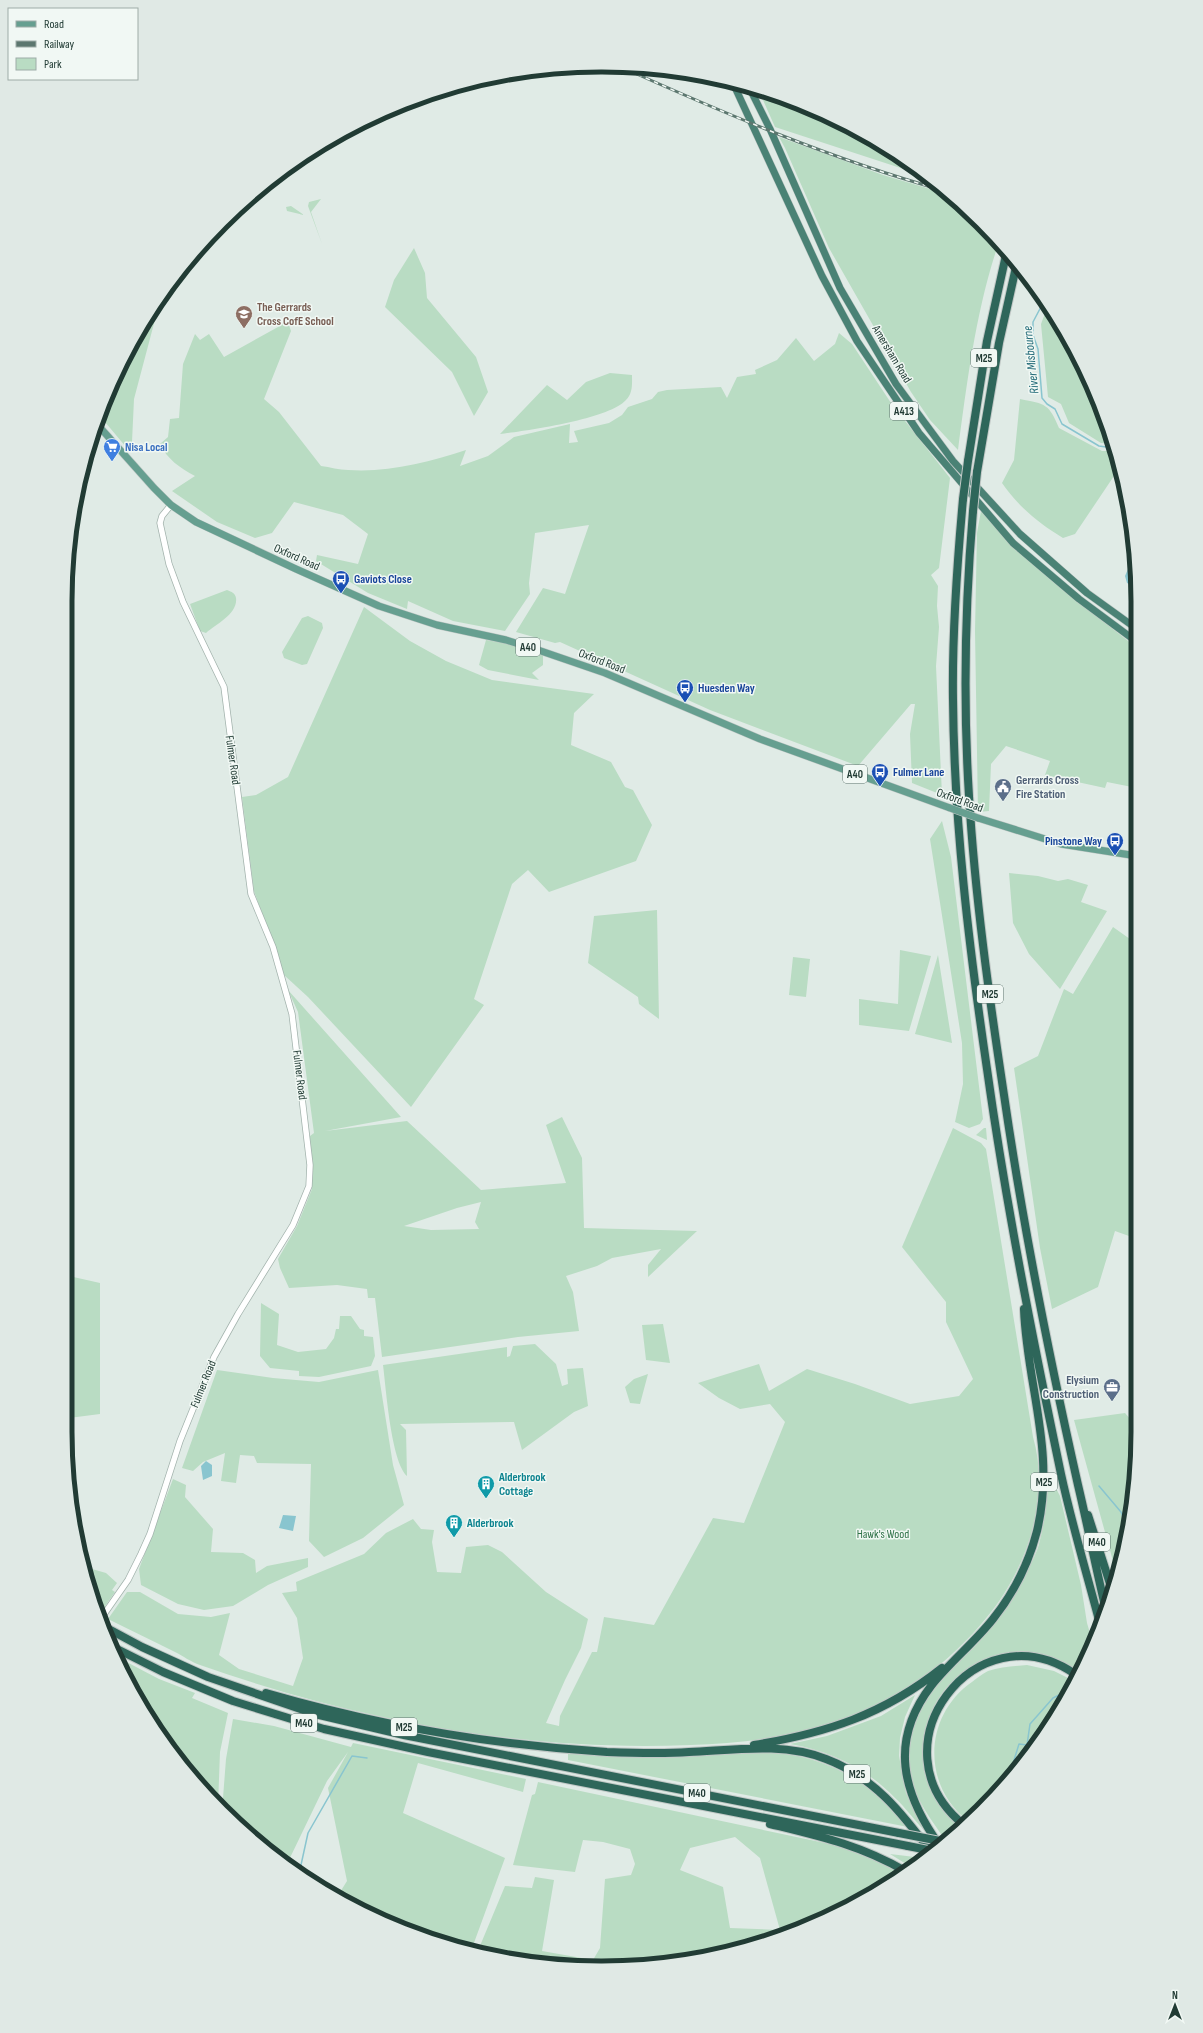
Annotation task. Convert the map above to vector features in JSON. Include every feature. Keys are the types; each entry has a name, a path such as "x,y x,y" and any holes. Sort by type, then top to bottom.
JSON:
{"highway":[{"name":"A413","path":"736,89 822,276 857,341 919,433 1013,543 1079,599 1131,638"},
{"name":"Amersham Road","path":"753,94 770,128 840,288 896,384 953,461 1020,534 1087,592 1131,625"},
{"name":"M25","path":"1005,258 986,341 962,499 954,642 954,731 957,804 966,908 999,1152 1022,1284 1062,1476 1098,1616"},
{"name":"M25","path":"1015,271 999,344 977,472 973,511 966,663 967,764 972,838 992,1009 1013,1154 1036,1287 1087,1531 1104,1600"},
{"name":"M25","path":"937,1841 919,1812 911,1794 904,1764 905,1746 909,1728 920,1701 932,1684 993,1620 1009,1596 1023,1569 1033,1544 1042,1505 1045,1472 1043,1443 1024,1319 1022,1284"},
{"name":"M40","path":"1080,1494 1109,1582"},
{"name":"M40","path":"111,1630 208,1677 292,1708 404,1736 938,1841"},
{"name":"M40","path":"120,1650 163,1672 233,1701 324,1729 428,1752 926,1850"},
{"name":"M25","path":"719,1750 800,1737 849,1723 928,1680 959,1656"},
{"path":"960,1821 951,1814 939,1797 932,1780 928,1761 930,1727 943,1698 957,1682 972,1671 993,1661 1006,1658 1016,1657 1041,1659 1057,1664 1072,1673"},
{"name":"M25","path":"208,1677 334,1711 409,1728 512,1743 605,1752 660,1753 776,1749 808,1753 844,1766 863,1777 887,1798 929,1848"},
{"name":"M40","path":"734,1813 762,1822 854,1846 881,1857 901,1869"}],"main road":[{"name":"Oxford Road","path":"101,429 171,505 196,522 239,544 379,606 437,625 506,640 605,673 760,739 978,818 1061,844 1131,855"}],"street":[{"name":"Fulmer Road","path":"104,1614 128,1580 146,1545 180,1441 214,1357 238,1314 293,1225 308,1186 310,1165 292,1014 273,947 251,894 224,687 183,602 169,564 160,523 162,516 171,505"}],"green space":[{"path":"762,97 804,112 836,127 866,143 910,171 775,127"},
{"path":"779,137 883,175 936,191 951,203 997,249 978,320 958,450 930,420 911,392 829,248"},
{"path":"321,199 311,212 322,244 308,206 309,202"},
{"path":"291,206 304,215 287,211 286,207"},
{"path":"414,248 425,273 427,298 476,357 488,392 474,416 452,372 385,307 394,280"},
{"path":"1045,313 1076,367 1091,399 1107,443 1101,443 1069,423 1061,404 1048,397 1041,324"},
{"path":"156,315 134,399 132,442 126,447 104,421 127,367"},
{"path":"286,317 291,331 264,399 279,412 321,466 341,470 378,470 408,466 466,450 460,466 488,456 514,437 570,424 569,443 578,442 574,431 609,423 622,415 628,407 652,399 658,392 667,390 721,387 727,398 737,377 756,374 755,370 777,360 796,338 814,361 835,344 839,333 852,344 891,403 950,478 939,568 931,575 938,586 937,606 939,627 936,666 942,795 912,783 910,734 915,704 911,704 858,766 710,710 560,642 555,643 516,632 543,588 565,594 589,525 535,533 529,583 530,594 505,631 453,621 408,601 407,609 368,593 316,561 317,555 358,564 368,534 343,515 294,502 272,533 255,538 217,522 172,491 195,476 174,463 160,444 168,437 170,419 179,418 183,364 195,334 200,340 209,334 224,357 278,327"},
{"path":"610,373 632,375 632,388 630,394 626,400 617,407 603,413 566,423 500,434 547,385 567,400 586,382"},
{"path":"1020,399 1036,402 1046,406 1059,428 1102,451 1109,451 1115,474 1075,534 1063,538 1045,526 1022,507 1002,483 1014,460"},
{"path":"981,511 1052,581 1131,643 1131,787 1107,782 1105,788 1045,775 1050,761 1006,746 991,764 989,811 978,812 975,631 977,533"},
{"path":"227,590 236,596 236,604 234,609 226,618 206,633 200,631 190,604"},
{"path":"364,607 410,641 446,661 492,680 594,694 574,713 571,745 611,762 625,787 633,790 652,825 636,861 549,892 528,870 512,884 474,999 484,1005 411,1107 308,997 284,975 254,891 242,797 256,795 288,777"},
{"path":"308,616 322,623 323,628 307,664 302,665 284,658 282,652 302,618"},
{"path":"486,640 511,644 543,655 543,665 532,673 539,680 488,670 479,665"},
{"path":"942,821 951,857 983,1119 980,1124 969,1128 955,1122 963,1084 962,1043 930,839"},
{"path":"1009,873 1038,876 1058,881 1068,879 1088,885 1081,902 1107,911 1060,989 1029,954 1013,923"},
{"path":"657,910 659,1019 639,1004 638,997 588,963 594,916"},
{"path":"1113,927 1131,940 1131,1246 1129,1236 1115,1231 1098,1287 1052,1309 1040,1248 1014,1068 1038,1056 1064,989 1073,994"},
{"path":"900,950 931,956 909,1031 859,1025 859,999 898,1004"},
{"path":"938,955 952,1043 915,1034"},
{"path":"793,957 810,959 806,997 789,995"},
{"path":"288,990 401,1117 325,1131 407,1121 481,1190 566,1183 546,1125 562,1117 582,1158 584,1228 697,1231 648,1277 648,1265 661,1249 612,1258 597,1266 566,1276 573,1292 579,1331 518,1337 382,1357 375,1298 368,1298 367,1289 337,1285 289,1288 280,1268 278,1259 297,1226 312,1189 310,1136 314,1133 298,1012","holes":["481,1202 475,1222 479,1229 431,1230 404,1226 457,1208"]},
{"name":"Hawk's Wood","path":"953,1128 981,1143 986,1149 1038,1460 1039,1484 1037,1508 1032,1532 1024,1555 1014,1577 1001,1598 987,1617 956,1650 921,1679 902,1692 862,1713 841,1721 804,1732 766,1739 690,1745 628,1746 565,1743 503,1737 441,1728 319,1702 259,1685 197,1664 108,1619 127,1592 140,1592 178,1614 211,1617 230,1613 219,1655 239,1669 293,1686 303,1658 297,1618 282,1593 297,1591 296,1582 364,1554 386,1533 413,1519 421,1529 434,1530 432,1542 437,1572 461,1573 466,1547 488,1545 502,1552 546,1592 588,1619 581,1648 546,1723 559,1726 560,1716 592,1652 597,1652 604,1617 654,1625 713,1518 744,1523 785,1422 770,1404 740,1409 719,1398 698,1383 759,1364 769,1391 807,1369 855,1384 910,1404 959,1396 973,1379 946,1322 946,1302 902,1247"},
{"path":"986,1128 987,1140 976,1135"},
{"path":"72,1277 100,1283 100,1414 72,1418"},
{"path":"261,1303 279,1314 277,1345 298,1352 326,1349 334,1338 336,1329 339,1329 340,1316 351,1316 360,1329 364,1330 364,1336 373,1337 375,1356 371,1366 319,1377 299,1376 299,1371 270,1368 260,1356"},
{"path":"663,1324 670,1363 646,1360 642,1325"},
{"path":"535,1344 556,1364 562,1386 568,1384 567,1369 583,1368 588,1406 574,1412 522,1450 514,1422 400,1424 406,1430 407,1476 401,1468 393,1440 383,1365 507,1347 507,1357 510,1356 513,1346"},
{"path":"217,1370 273,1378 319,1382 378,1370 393,1465 404,1505 363,1538 324,1557 309,1541 311,1464 257,1463 254,1456 240,1455 236,1483 221,1481 225,1453 203,1462 193,1471 182,1468"},
{"path":"648,1374 640,1404 630,1403 625,1387 634,1379"},
{"path":"1125,1413 1131,1420 1130,1466 1126,1501 1121,1535 1114,1565 1074,1420"},
{"path":"1049,1475 1060,1496 1081,1585 1087,1623 1091,1635 1075,1669 1058,1660 1043,1655 1032,1653 1014,1654 990,1659 965,1671 946,1689 932,1710 925,1734 924,1760 930,1785 942,1808 957,1824 945,1835 941,1834 921,1804 913,1784 909,1754 910,1739 914,1724 927,1697 936,1685 946,1673 980,1641 1008,1605 1037,1550 1046,1510"},
{"path":"173,1479 186,1485 185,1497 213,1529 211,1552 243,1553 255,1560 256,1573 267,1566 308,1558 308,1567 268,1585 233,1606 204,1610 178,1604 141,1585 139,1569"},
{"path":"90,1568 106,1573 117,1583 112,1590 115,1592 103,1609"},
{"path":"125,1661 159,1679 195,1693 192,1698 228,1713 220,1752 218,1797 181,1754 161,1726"},
{"path":"1027,1665 1054,1671 1069,1679 1042,1726 1022,1754 1000,1781 964,1817 953,1806 942,1789 936,1770 934,1750 937,1731 945,1713 956,1696 986,1672 1007,1667"},
{"path":"915,1695 905,1717 900,1738 899,1756 906,1793 924,1830 884,1787 860,1770 834,1756 790,1744 827,1736 881,1716"},
{"path":"233,1719 274,1726 351,1747 353,1743 526,1779 523,1792 418,1763 403,1813 505,1858 473,1945 431,1933 399,1921 340,1892 347,1881 328,1788 348,1752 327,1781 289,1859 252,1830 223,1802 226,1759"},
{"path":"757,1752 780,1753 802,1757 822,1763 842,1772 860,1782 877,1795 908,1827 568,1760 568,1753 663,1758"},
{"path":"538,1782 839,1846 871,1858 897,1872 866,1890 804,1921 780,1930 772,1933 739,1943 705,1951 636,1960 602,1961 567,1960 532,1956 480,1947 505,1886 532,1888 535,1877 554,1880 542,1951 593,1960 600,1948 605,1879 631,1875 635,1864 630,1849 603,1842 583,1840 575,1872 513,1865 532,1795 535,1794","holes":["735,1837 760,1858 780,1930 730,1928 723,1887 680,1870 690,1848"]},
{"path":"890,1854 917,1857 907,1864"}],"water":[{"path":"1130,568 1131,585 1127,583 1125,576 1128,569"},
{"path":"206,1461 212,1465 212,1476 203,1480 201,1466"},
{"path":"283,1515 296,1516 293,1531 279,1528"}],"waterway":[{"name":"River Misbourne","path":"1041,306 1033,322 1033,335 1038,349 1042,398 1047,404 1055,409 1062,424 1099,446 1108,447"},
{"path":"1099,1486 1121,1512 1124,1518"},
{"path":"1012,1766 1019,1744 1027,1745 1030,1724 1053,1698 1061,1694"},
{"path":"300,1867 308,1833 352,1756 367,1758"}],"railway":[{"path":"634,73 700,102 819,150 931,187"}],"place":[{"name":"The Gerrards Cross CofE School","path":"244,329"},
{"name":"Nisa Local","path":"112,462"},
{"name":"Gaviots Close","path":"341,594"},
{"name":"Huesden Way","path":"685,703"},
{"name":"Fulmer Lane","path":"880,787"},
{"name":"Gerrards Cross Fire Station","path":"1003,802"},
{"name":"Pinstone Way","path":"1115,856"},
{"name":"Elysium Construction","path":"1112,1402"},
{"name":"Alderbrook Cottage","path":"486,1499"},
{"name":"Alderbrook","path":"454,1538"}]}
